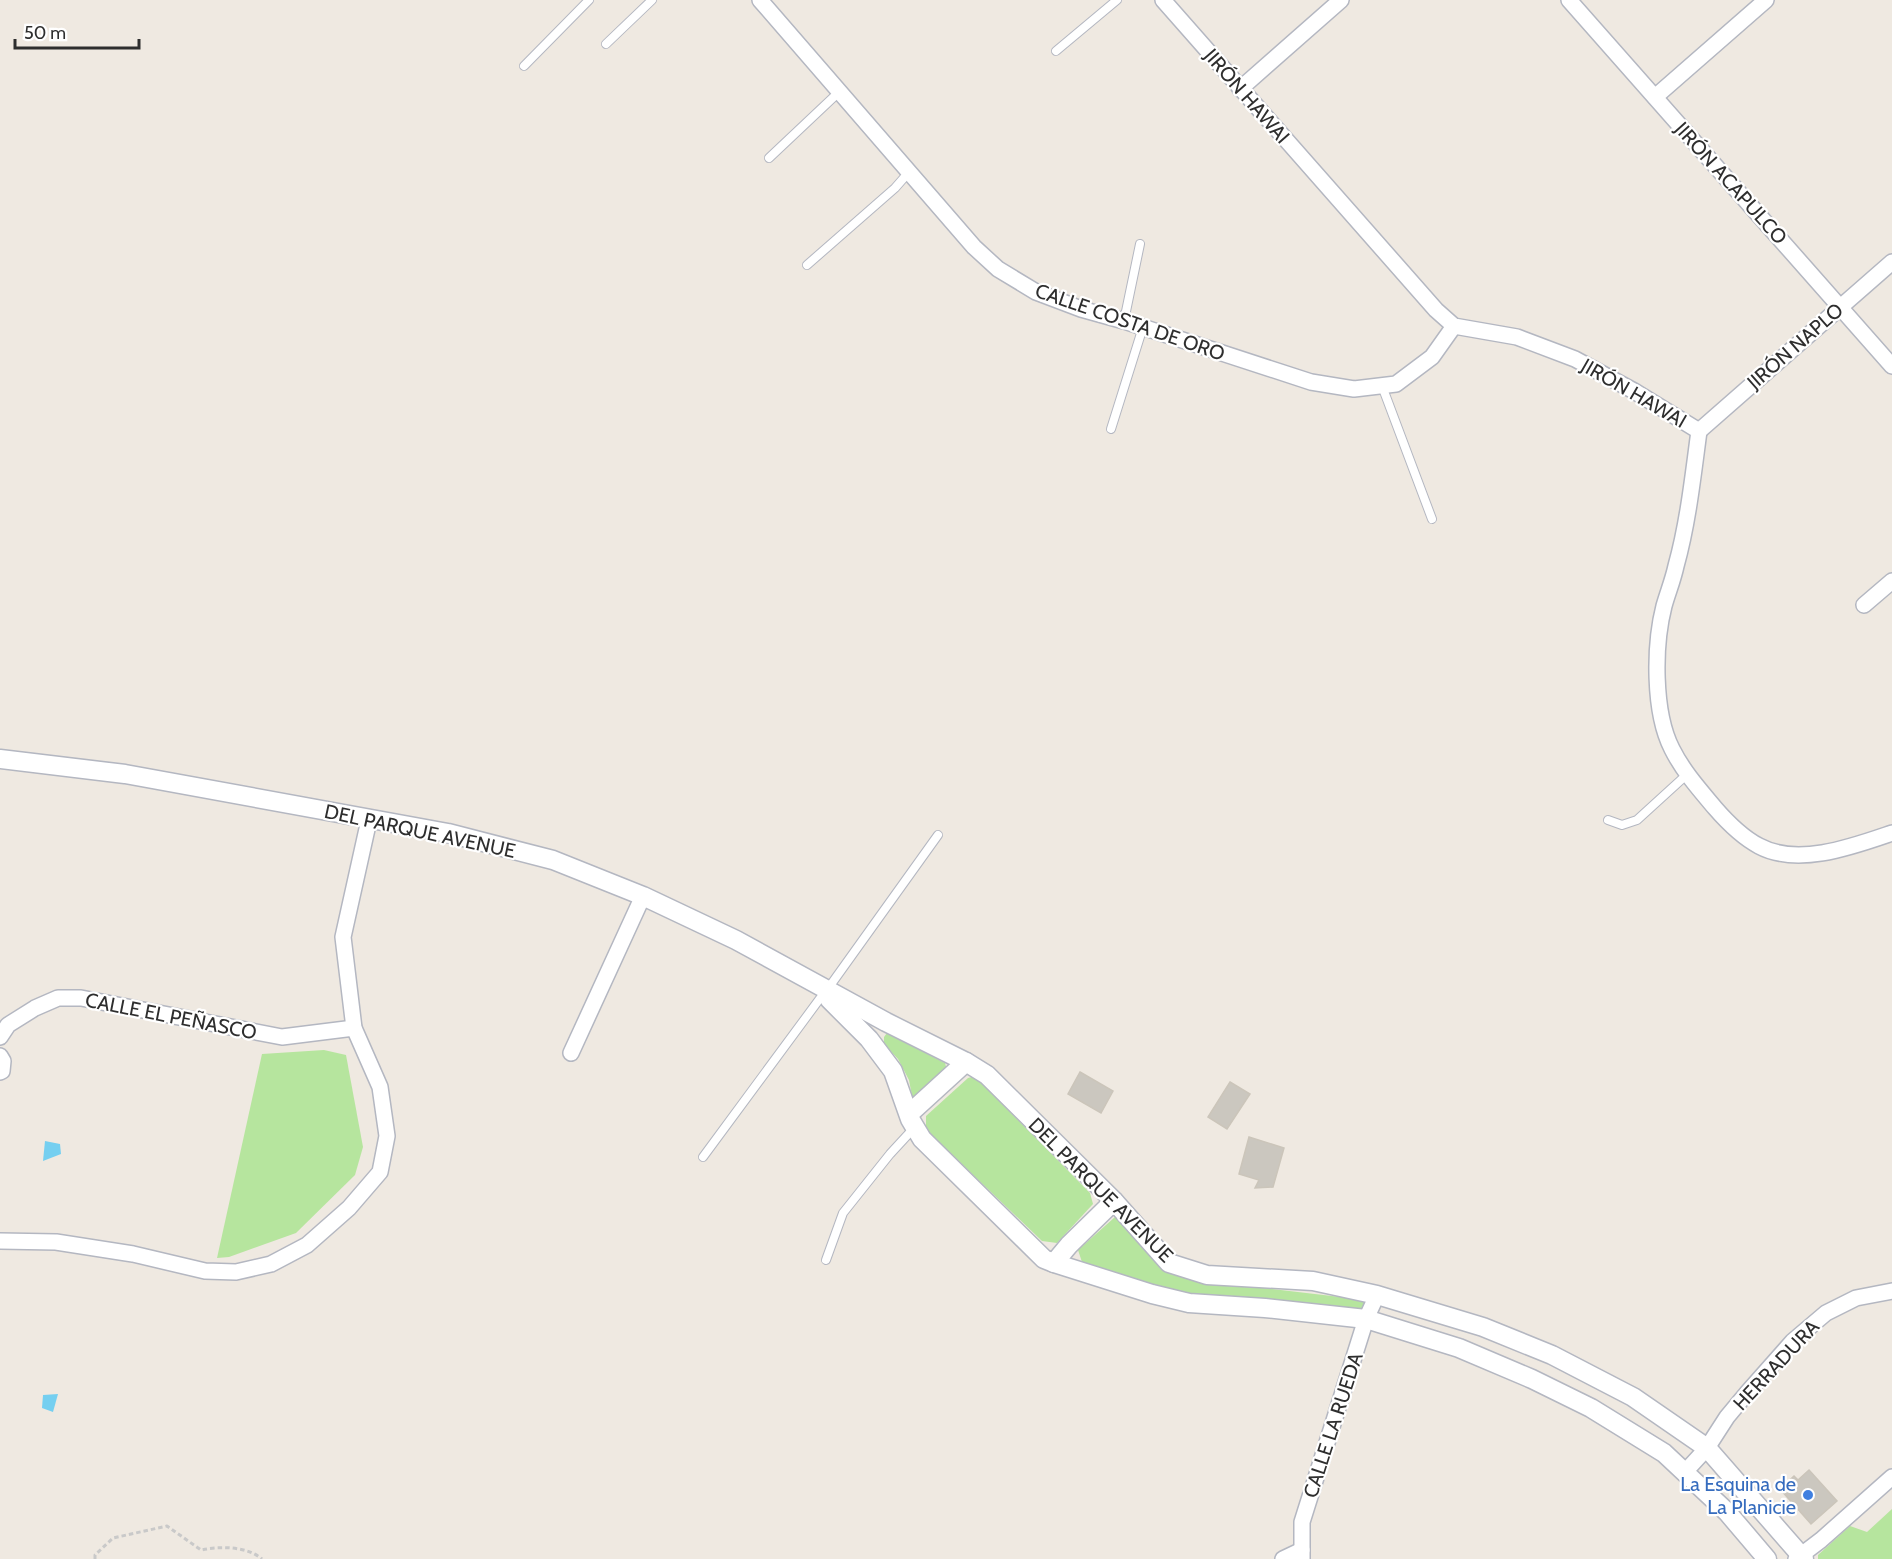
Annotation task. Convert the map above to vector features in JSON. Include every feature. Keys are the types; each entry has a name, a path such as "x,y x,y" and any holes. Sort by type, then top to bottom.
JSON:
{"street":[{"name":"CALLE COSTA DE ORO","path":"760,0 974,247 1003,273 1023,285 1081,309 1311,382 1354,389 1396,384 1432,357 1454,326"},
{"name":"JIRÓN HAWAI","path":"1163,0 1436,310 1454,326 1517,337 1575,359 1634,391 1699,431 1677,565 1664,607 1658,642 1660,716 1685,777 1741,835 1761,848 1785,854 1827,853 1892,833"},
{"path":"1240,89 1341,0"},
{"name":"JIRÓN ACAPULCO","path":"1569,0 1892,366"},
{"path":"1654,98 1766,0"},
{"name":"JIRÓN NAPLO","path":"1699,431 1892,262"},
{"path":"1864,605 1892,580"},
{"name":"DEL PARQUE AVENUE","path":"0,759 125,774 447,833 553,860 643,896 735,940 822,989 966,1062 987,1075 1114,1201 1169,1263 1207,1275 1313,1281 1377,1294 1483,1327 1552,1355 1633,1397 1707,1449 1801,1558"},
{"path":"0,1241 56,1242 133,1254 206,1271 236,1272 271,1264 307,1245 349,1208 380,1172 387,1136 380,1087 354,1028 343,937 369,820"},
{"path":"571,1053 643,896"},
{"name":"DEL PARQUE AVENUE","path":"822,989 869,1038 893,1071 912,1121 922,1139 1044,1259 1152,1294 1189,1303 1265,1308 1366,1320 1459,1348 1532,1378 1592,1408 1664,1453 1727,1512 1767,1559"},
{"name":"CALLE EL PEÑASCO","path":"0,1037 8,1025 35,1008 58,998 81,998 282,1037 354,1028"},
{"path":"0,1056 3,1061 0,1072"},
{"path":"912,1121 966,1062"},
{"path":"1054,1263 1114,1201"},
{"name":"HERRADURA","path":"1684,1473 1707,1449 1727,1417 1793,1341 1826,1313 1856,1298 1892,1291"},
{"name":"CALLE LA RUEDA","path":"1302,1555 1302,1522 1366,1320 1377,1294"},
{"path":"1801,1558 1892,1477"},
{"path":"1283,1559 1302,1555"}],"lane":[{"path":"524,66 589,0"},
{"path":"606,44 652,0"},
{"path":"1056,51 1117,0"},
{"path":"769,158 839,92"},
{"path":"807,265 895,188 909,172"},
{"path":"1124,321 1140,244"},
{"path":"1111,429 1143,327"},
{"path":"1382,385 1432,519"},
{"path":"1608,820 1622,825 1630,824 1685,777"},
{"path":"703,1157 822,989 938,835"},
{"path":"826,1260 843,1213 890,1154 912,1121"}],"path":[{"path":"95,1559 95,1555 113,1538 166,1526 201,1550 220,1546 255,1553 262,1559"}],"green space":[{"path":"887,1033 945,1063 947,1070 918,1098 912,1096 909,1080 898,1059 884,1044 884,1037"},
{"path":"324,1050 346,1055 363,1147 355,1175 296,1233 229,1257 217,1258 262,1054"},
{"path":"975,1076 1090,1193 1093,1204 1057,1243 1042,1241 926,1130 926,1116 968,1078"},
{"path":"1115,1217 1156,1261 1175,1275 1204,1281 1366,1300 1364,1308 1356,1310 1186,1294 1082,1262 1078,1250"},
{"path":"1892,1509 1892,1559 1818,1559 1818,1555 1850,1526 1867,1532"}],"water":[{"path":"45,1141 60,1144 61,1154 43,1161"},
{"path":"58,1394 53,1412 42,1408 43,1395"}],"building":[{"path":"1080,1072 1113,1091 1101,1113 1068,1094"},
{"path":"1230,1082 1250,1094 1227,1129 1208,1117"},
{"path":"1249,1137 1284,1148 1273,1187 1255,1188 1259,1180 1239,1174"},
{"name":"La Esquina de La Planicie","path":"1809,1470 1837,1501 1811,1524 1780,1489 1794,1476 1798,1480"}],"place":[{"name":"La Esquina de La Planicie","path":"1808,1495"}]}
